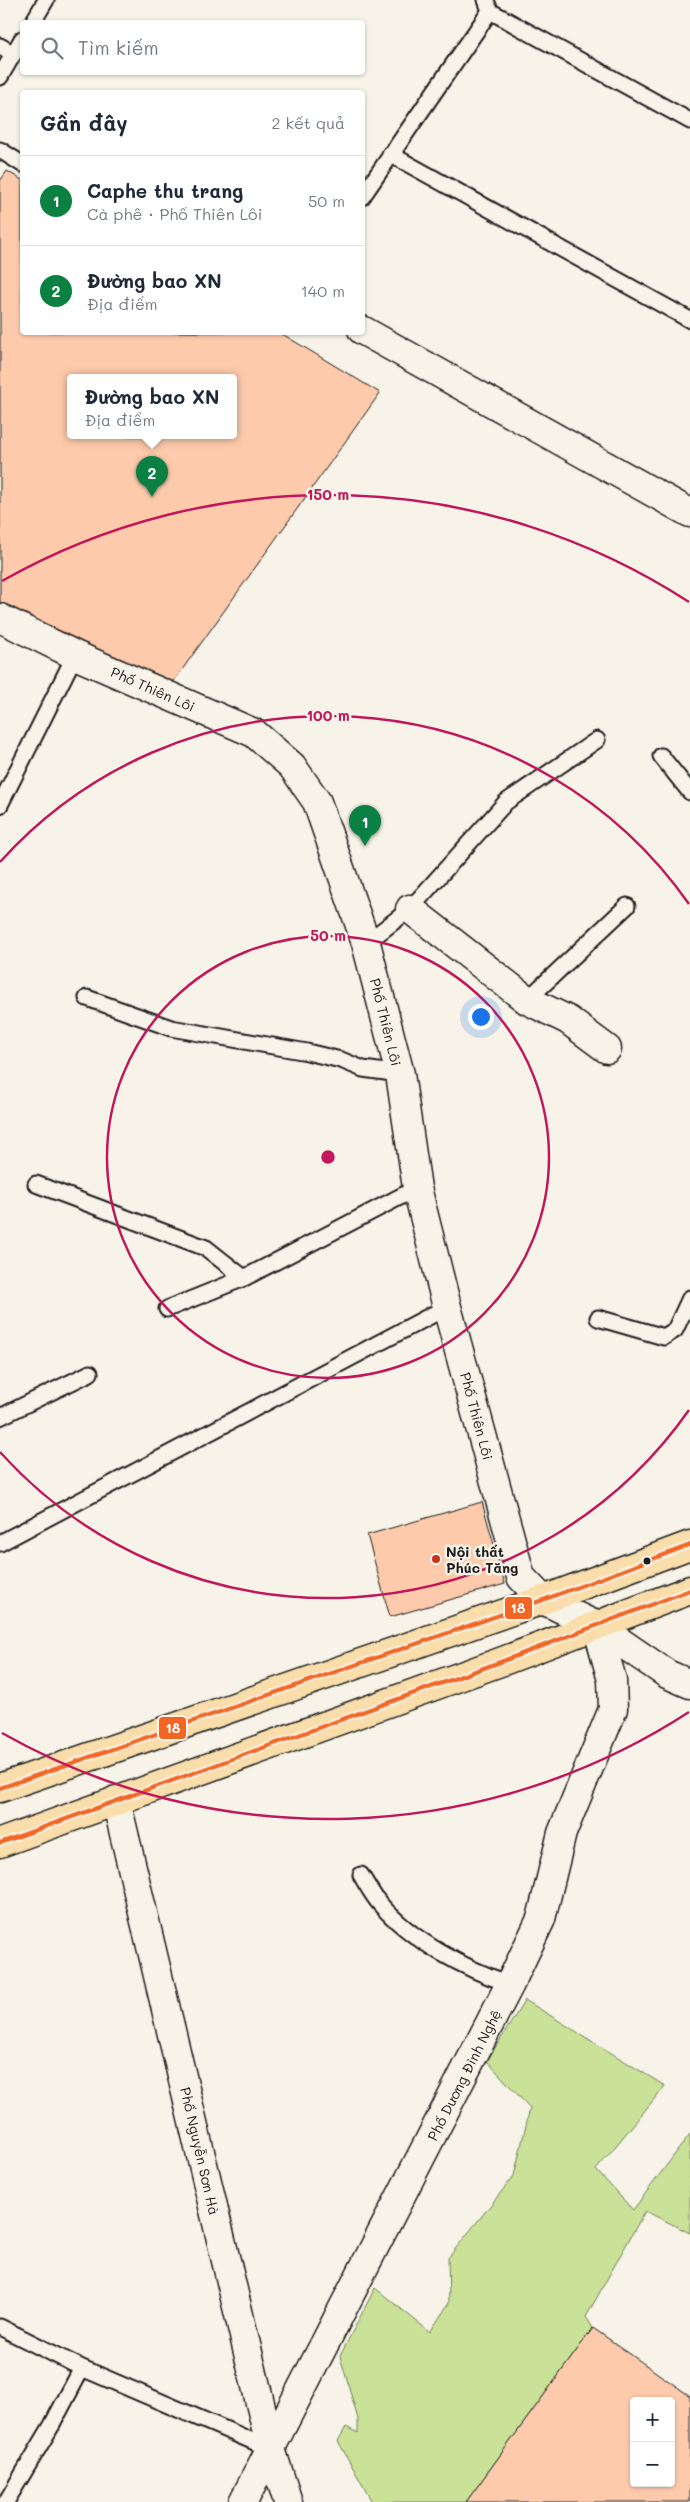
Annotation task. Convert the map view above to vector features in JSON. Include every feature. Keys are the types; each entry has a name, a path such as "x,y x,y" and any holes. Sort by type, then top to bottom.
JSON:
{"highway":[{"path":"0,1788 543,1600 690,1545"},
{"path":"0,1843 597,1626 690,1590"}],"street":[{"path":"365,332 690,513"},
{"name":"Phố Thiên Lôi","path":"0,618 76,655 254,733 292,766 317,802 366,943 400,1074 417,1188 447,1307 522,1577 543,1600"},
{"path":"410,909 527,1000 568,1020 607,1050"},
{"path":"543,1600 597,1626 667,1674 690,1684"},
{"name":"Phố Dương Đình Nghệ","path":"243,2502 510,1984 541,1919 562,1833 613,1709 612,1680 597,1626"},
{"name":"Phố Nguyễn Sơn Hà","path":"116,1800 270,2449 288,2502"}],"lane":[{"path":"34,20 46,0"},
{"path":"365,192 488,6 690,121"},
{"path":"0,77 20,43"},
{"path":"0,46 14,54"},
{"path":"0,150 20,163"},
{"path":"390,154 690,320"},
{"path":"0,805 76,655"},
{"path":"366,943 410,909 506,802 597,740"},
{"path":"661,756 690,792"},
{"path":"527,1000 627,906"},
{"path":"87,998 171,1028 307,1052 341,1060 363,1069 400,1074"},
{"path":"36,1184 206,1248 244,1278"},
{"path":"167,1309 244,1278 417,1188"},
{"path":"598,1318 664,1336 675,1330 690,1298"},
{"path":"0,1543 447,1307"},
{"path":"0,1417 90,1373"},
{"path":"361,1875 380,1904 421,1940 475,1972 510,1984"},
{"path":"0,2327 82,2368 270,2449"},
{"path":"6,2502 82,2368"}],"green space":[{"path":"525,2000 665,2086 596,2170 633,2210 690,2134 690,2233 645,2211 586,2317 593,2328 466,2502 372,2502 338,2441 346,2427 358,2433 358,2419 340,2356 375,2288 430,2332 449,2303 448,2258 514,2176 530,2108 487,2061"}],"building":[{"path":"7,171 20,179 20,335 284,335 380,393 169,688 0,602 0,181"},
{"name":"Nội thất Phúc Tăng","path":"482,1502 505,1584 390,1617 367,1535"},
{"path":"593,2328 690,2396 690,2502 466,2502"}],"transit line":[{"name":"18","path":"0,1788 543,1600 690,1545"},
{"name":"18","path":"0,1843 503,1661 690,1590"}],"place":[{"name":"Đường bao XN","path":"152,497"},
{"name":"Caphe thu trang","path":"365,846"},
{"name":"Nội thất Phúc Tăng","path":"436,1559"}]}
